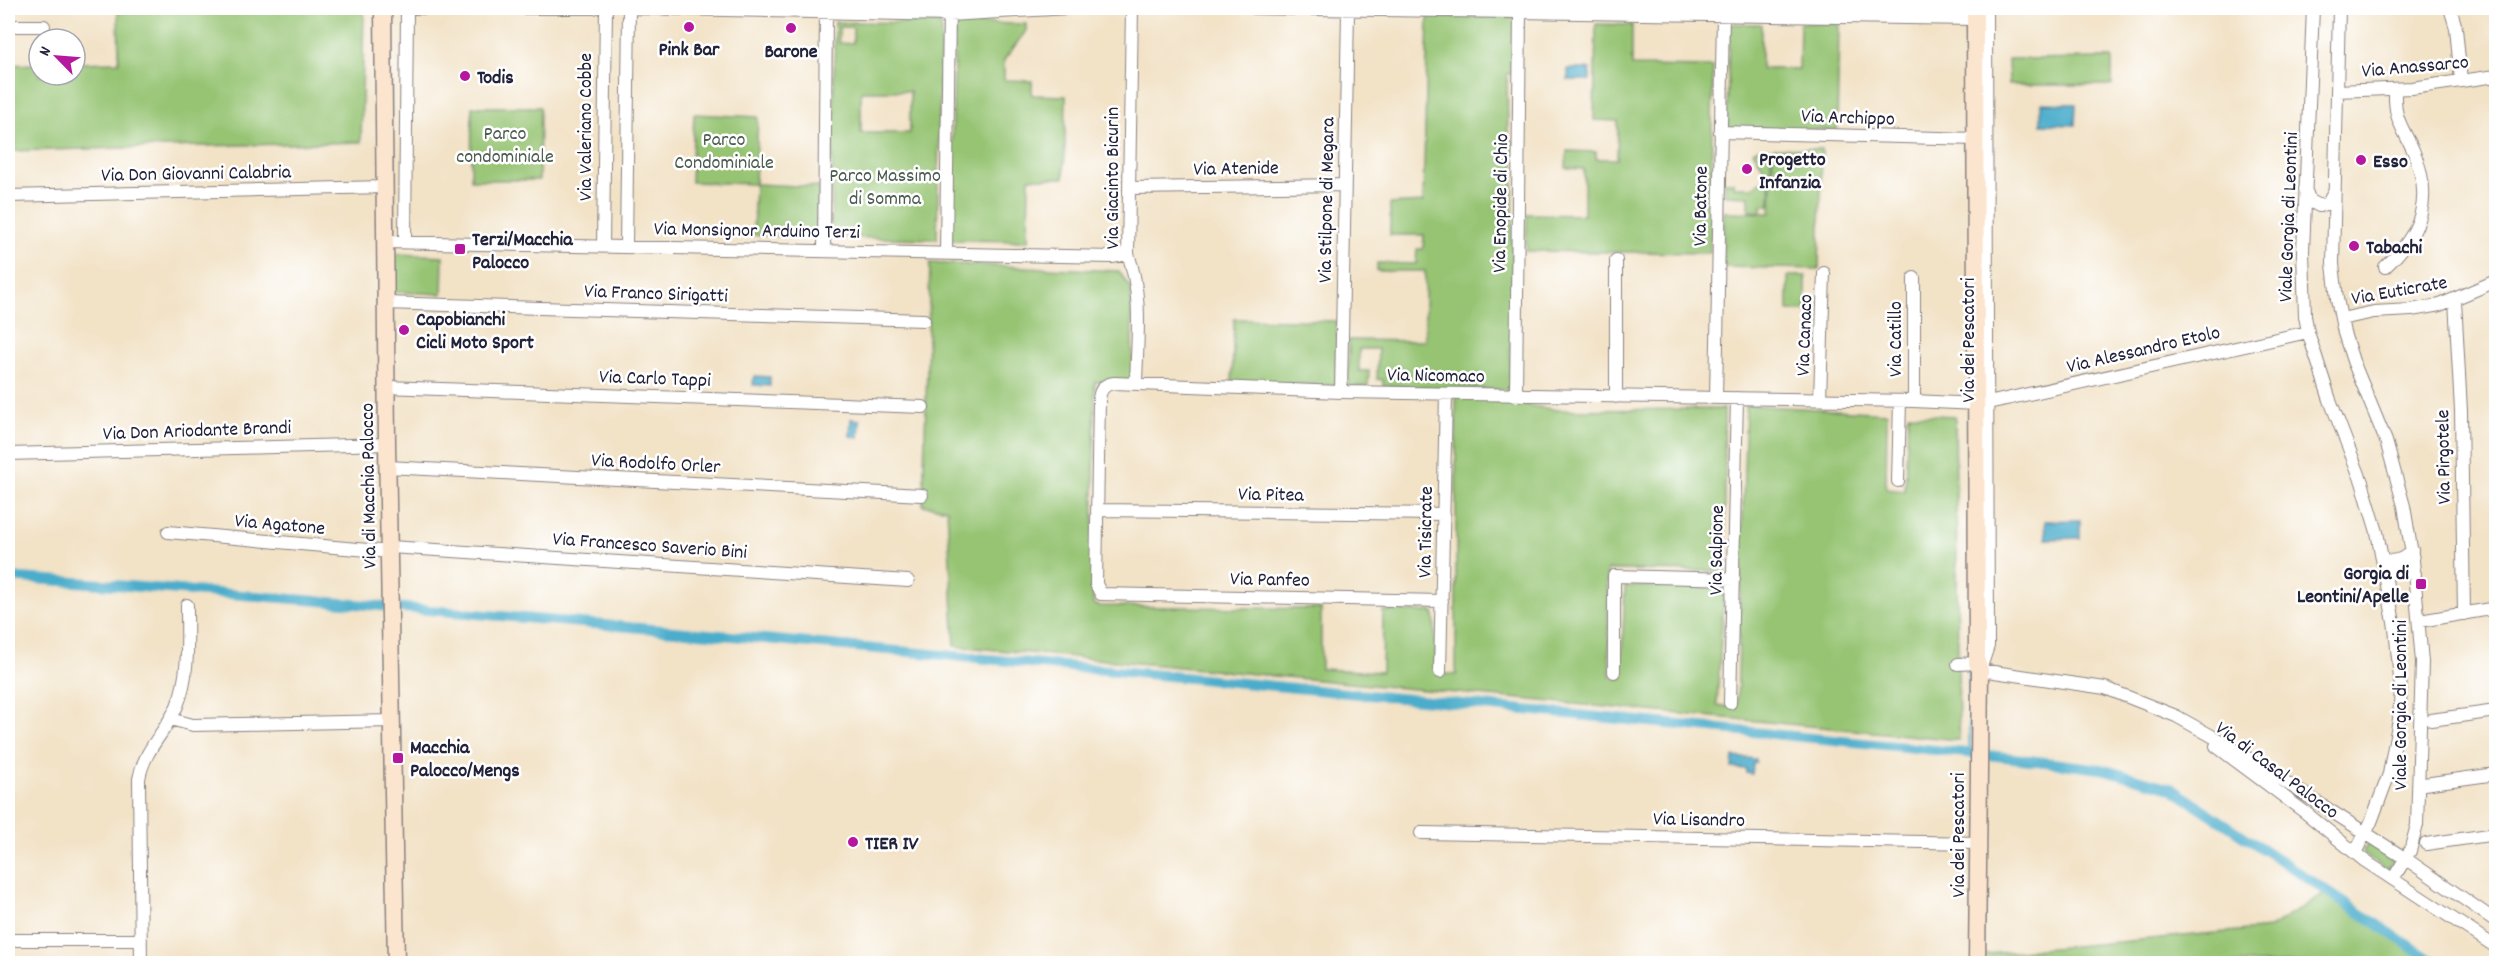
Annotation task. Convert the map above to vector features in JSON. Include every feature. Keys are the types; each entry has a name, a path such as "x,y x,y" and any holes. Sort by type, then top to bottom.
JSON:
{"street":[{"name":"Via di Macchia Palocco","path":"383,8 387,468 396,963"},
{"path":"405,242 406,8"},
{"path":"416,8 949,11 1069,8"},
{"name":"Via Valeriano Cobbe","path":"603,245 604,8"},
{"name":"Via Giacinto Bicurin","path":"1132,8 1128,254 1138,295 1136,384"},
{"path":"1254,8 1520,10 1723,15 1974,15"},
{"name":"Viale Gorgia di Leontini","path":"2313,8 2303,287 2308,332 2330,400 2362,482 2382,559 2399,668 2400,712 2392,762 2381,798 2366,833"},
{"name":"Viale Gorgia di Leontini","path":"2339,8 2333,264 2341,319 2353,361 2386,441 2404,506 2412,550 2420,621 2422,662 2417,825 2406,859"},
{"path":"2450,8 2456,28 2461,81"},
{"path":"626,246 629,9"},
{"path":"824,250 826,10"},
{"name":"Via Stilpone di Megara","path":"1341,392 1348,10"},
{"name":"Via Enopide di Chio","path":"1516,396 1520,10"},
{"path":"946,253 949,11"},
{"name":"Via Batone","path":"1716,398 1723,15"},
{"name":"Via dei Pescatori","path":"1974,15 1970,139 1975,404"},
{"name":"Via dei Pescatori","path":"1974,15 1975,404 1970,665 1978,723 1977,963"},
{"path":"8,26 44,26"},
{"name":"Via Anassarco","path":"2337,91 2395,89 2496,76"},
{"path":"2385,267 2414,235 2421,214 2424,194 2414,152 2397,123 2394,110 2395,89"},
{"name":"Via Archippo","path":"1720,132 1970,139"},
{"name":"Via Atenide","path":"1129,188 1344,185"},
{"name":"Via Don Giovanni Calabria","path":"8,196 385,187"},
{"path":"2305,188 2310,201 2319,206 2330,201 2335,191"},
{"path":"2304,226 2309,214 2320,211 2328,215 2333,226"},
{"name":"Via Monsignor Arduino Terzi","path":"385,242 1112,257 1128,254"},
{"path":"1616,260 1617,397"},
{"name":"Via Canaco","path":"1820,399 1824,273"},
{"name":"Via Catillo","path":"1914,278 1914,401"},
{"name":"Via Euticrate","path":"2341,319 2379,311 2418,309 2455,300 2496,281"},
{"name":"Via Pirgotele","path":"2455,300 2461,411 2464,614"},
{"name":"Via Franco Sirigatti","path":"386,303 924,320"},
{"name":"Via Alessandro Etolo","path":"1975,404 2308,332"},
{"name":"Via Nicomaco","path":"1099,592 1096,584 1100,394 1106,385 1111,383 1341,392 1820,399 1975,404"},
{"name":"Via Carlo Tappi","path":"386,387 922,407"},
{"name":"Via Tisicrate","path":"1440,672 1446,394"},
{"name":"Via Salpione","path":"1730,703 1737,398"},
{"path":"1898,481 1900,401"},
{"name":"Via Don Ariodante Brandi","path":"8,454 387,444"},
{"name":"Via Rodolfo Orler","path":"387,468 922,495"},
{"name":"Via Pitea","path":"1098,510 1444,514"},
{"name":"Via Agatone","path":"168,532 390,549"},
{"name":"Via Francesco Saverio Bini","path":"390,549 908,581"},
{"path":"2382,559 2390,561 2401,559 2412,550"},
{"path":"2385,575 2400,570 2415,574"},
{"path":"1614,672 1614,576 1734,579"},
{"name":"Via Panfeo","path":"1099,592 1107,595 1442,600"},
{"path":"141,963 138,784 146,756 179,701 185,675 187,605"},
{"path":"2420,621 2496,608"},
{"path":"2399,668 2411,670 2422,662"},
{"name":"Via di Casal Palocco","path":"1970,665 2105,688 2176,716 2226,744 2366,833 2496,921"},
{"path":"2431,720 2496,711"},
{"name":"Via di Casal Palocco","path":"2176,716 2306,813 2355,853 2496,947"},
{"path":"170,719 190,725 392,721"},
{"path":"2424,784 2496,774"},
{"name":"Via Lisandro","path":"1421,833 1978,843"},
{"path":"2355,853 2366,833"},
{"path":"2426,844 2496,834"},
{"path":"2393,879 2406,859"},
{"path":"8,940 141,940"}],"green space":[{"path":"118,8 364,8 361,142 8,151 8,65 27,64 27,87 87,87 87,63 119,62"},
{"path":"1428,17 1516,17 1515,73 1507,74 1508,138 1514,141 1510,390 1383,386 1383,380 1377,379 1378,349 1359,349 1359,371 1369,371 1368,386 1348,386 1349,340 1425,341 1425,271 1377,271 1377,263 1416,264 1417,249 1423,249 1424,235 1390,235 1390,204 1423,202"},
{"name":"Parco Massimo di Somma","path":"835,22 941,23 937,239 831,237","holes":["839,27 853,27 853,43 839,43","861,91 910,91 910,133 861,133"]},
{"path":"955,23 1026,24 1026,31 1004,60 1004,80 1032,81 1032,95 1066,96 1064,178 1029,178 1028,241 950,240"},
{"path":"1800,23 1839,24 1837,130 1727,128 1729,24 1761,24 1761,69 1799,69"},
{"path":"1596,24 1632,25 1632,66 1713,67 1710,253 1526,251 1527,214 1584,215 1584,169 1566,168 1567,151 1596,152 1596,159 1617,159 1618,121 1594,120"},
{"path":"2112,58 2112,85 2009,85 2008,59"},
{"name":"Parco condominiale","path":"472,107 540,107 539,180 471,180"},
{"name":"Parco Condominiale","path":"694,114 758,117 755,184 691,182"},
{"path":"1758,148 1768,148 1771,152 1770,205 1762,205 1762,212 1749,211 1749,196 1725,195 1725,182 1733,182 1734,187 1752,187 1769,177 1753,151"},
{"path":"1773,148 1822,149 1819,269 1723,267 1724,212 1771,213"},
{"name":"Parco condominiale","path":"755,184 819,187 817,237 753,235"},
{"path":"396,254 443,256 442,294 394,292"},
{"path":"930,263 1119,271 1131,289 1133,375 1129,381 1095,382 1093,604 1099,606 1321,609 1321,669 1382,672 1383,611 1434,612 1437,673 1456,675 1456,394 1557,410 1724,409 1726,571 1607,570 1610,677 1621,678 1625,586 1724,588 1717,705 1737,708 1746,405 1887,413 1886,489 1905,491 1908,414 1955,416 1959,740 955,646 947,509 923,505"},
{"path":"1788,276 1806,276 1806,311 1788,311"},
{"path":"1234,319 1337,321 1336,385 1232,383"},
{"path":"2369,842 2394,858 2390,868 2384,869 2364,853 2363,850"},
{"path":"2328,891 2437,963 1977,964 1977,955 2270,928"}],"water":[{"path":"1568,69 1590,69 1590,80 1568,80"},
{"path":"2041,103 2076,104 2075,125 2041,124"},
{"path":"754,376 770,377 770,386 753,385"},
{"path":"851,419 860,420 859,437 850,436"},
{"path":"2080,520 2080,538 2046,539 2045,521"},
{"path":"1733,757 1756,759 1752,774 1746,773 1746,769 1732,768"}],"waterway":[{"path":"1967,21 1967,135"},
{"path":"8,577 506,616 1003,660 1997,756 2101,769 2171,788 2437,964"},
{"path":"1969,666 1970,753"}],"place":[{"name":"Pink Bar","path":"689,27"},
{"name":"Barone","path":"791,28"},
{"name":"Todis","path":"465,76"},
{"name":"Esso","path":"2361,160"},
{"name":"Progetto Infanzia","path":"1747,169"},
{"name":"Tabachi","path":"2354,246"},
{"name":"Terzi/Macchia Palocco","path":"460,249"},
{"name":"Capobianchi Cicli Moto Sport","path":"404,330"},
{"name":"Gorgia di Leontini/Apelle","path":"2421,584"},
{"name":"Macchia Palocco/Mengs","path":"398,758"},
{"name":"TIER IV","path":"853,842"}]}
